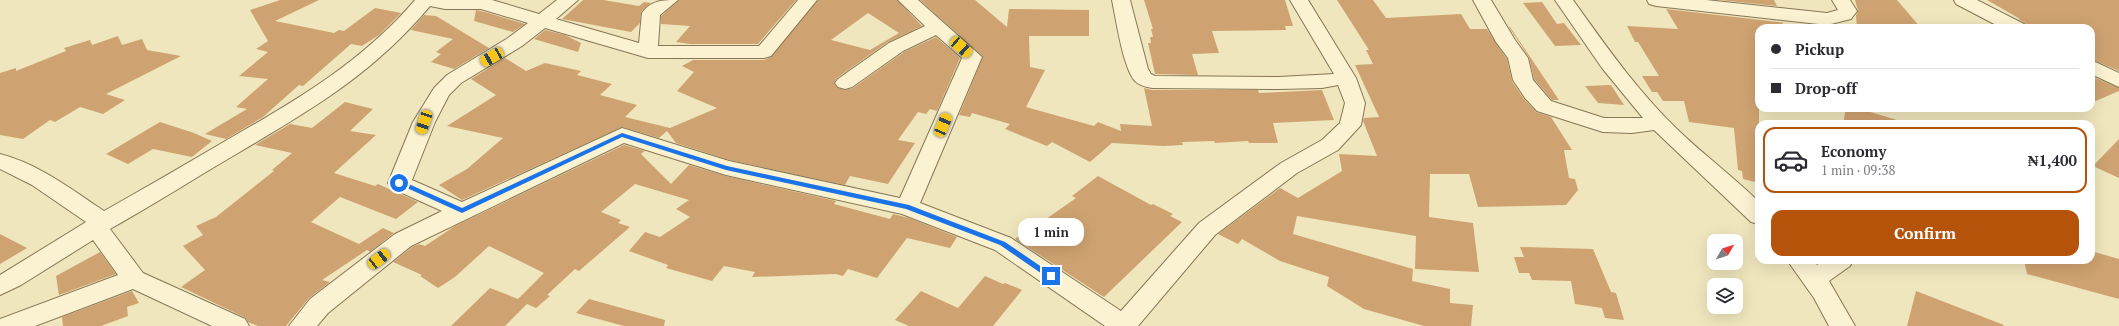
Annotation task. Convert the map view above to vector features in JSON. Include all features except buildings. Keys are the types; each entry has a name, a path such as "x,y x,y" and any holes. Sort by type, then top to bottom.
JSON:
{"street":[{"path":"0,286 33,268 100,225 327,91 384,45 412,17 425,0 445,3 482,3 542,22 648,52 764,52 808,0"},
{"path":"462,211 399,183 424,122 441,92 454,79 515,42 569,0"},
{"path":"648,52 651,13 669,0"},
{"path":"906,0 972,57 907,207"},
{"path":"1121,0 1138,69 1143,78 1152,82 1279,83 1322,82 1346,78"},
{"path":"302,326 318,306 403,240 622,135 726,168 907,207 1003,244 1122,326 1207,229 1273,179 1330,145 1350,125 1355,103 1346,78 1299,0"},
{"path":"1482,0 1506,42 1518,58 1523,80 1532,94 1544,106 1603,125 1632,126 1658,123"},
{"path":"1564,0 1591,40 1658,123 1755,212"},
{"path":"1656,0 1827,18 1844,15 1848,11 1841,0"},
{"path":"1963,0 2009,24"},
{"path":"845,83 896,47 938,27"},
{"path":"2095,68 2119,80"},
{"path":"0,161 26,172 100,225 134,279 236,326"},
{"path":"1802,264 1831,302 1842,326"},
{"path":"1815,279 1836,264"},
{"path":"8,326 134,279"}],"route":[{"path":"399,183 462,211 622,135 726,168 907,207 1003,244 1051,276"}]}
